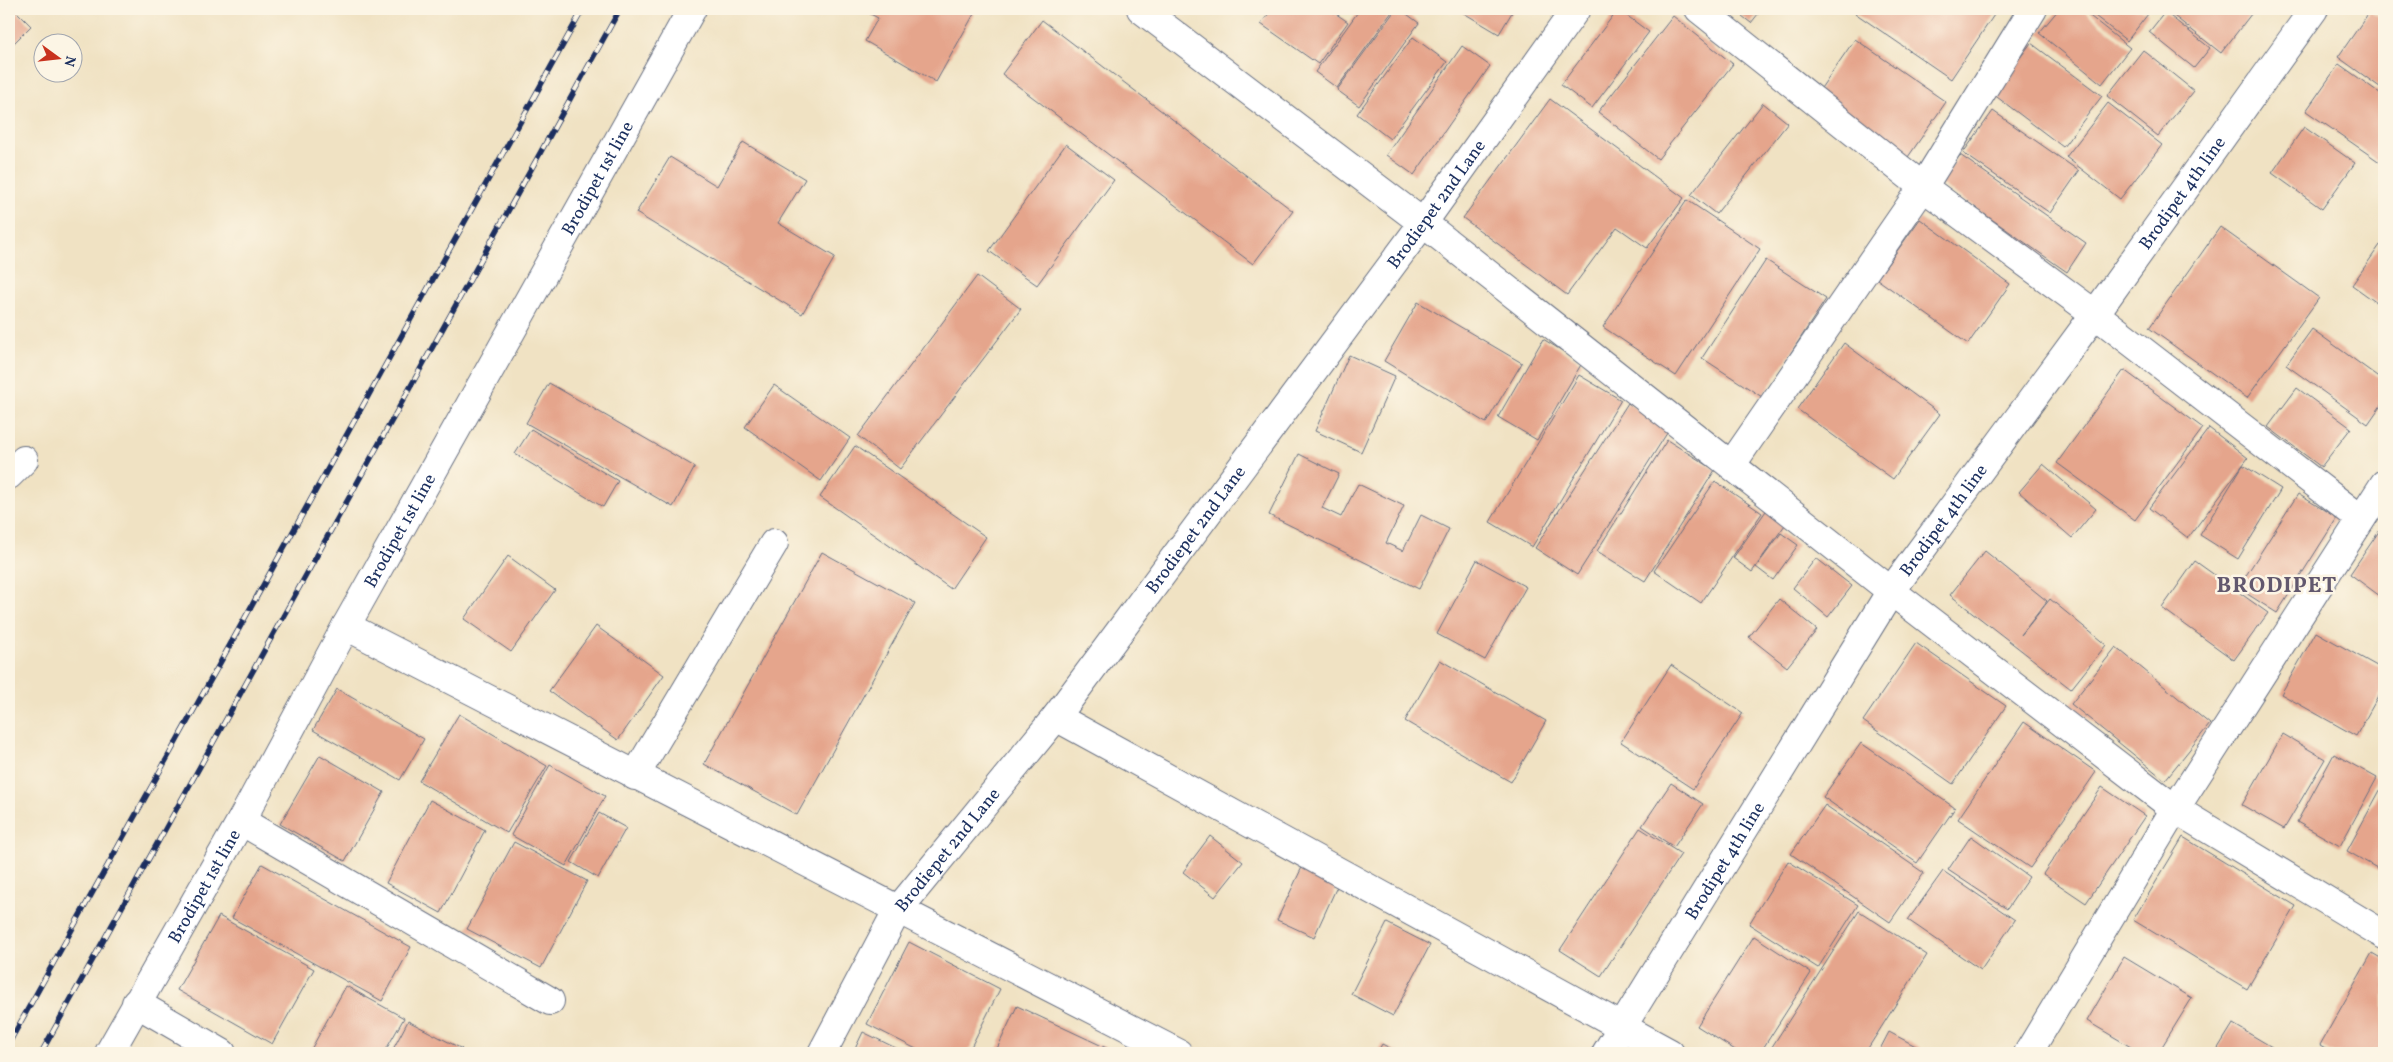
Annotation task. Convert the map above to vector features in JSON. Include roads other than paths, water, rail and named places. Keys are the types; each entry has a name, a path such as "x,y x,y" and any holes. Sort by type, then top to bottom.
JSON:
{"street":[{"name":"Brodipet 1st line","path":"109,1053 241,821 346,626 692,9"},
{"path":"1141,9 1424,223 1891,590 2174,809 2384,935"},
{"name":"Brodiepet 2nd Lane","path":"822,1053 897,910 1056,717 1424,223 1576,9"},
{"path":"1699,9 1922,187 2095,314 2361,519"},
{"path":"1732,464 1922,187 2033,9"},
{"name":"Brodipet 4th line","path":"1606,1053 1891,590 2095,314 2314,9"},
{"path":"2028,1053 2174,809 2384,484"},
{"path":"635,776 774,543"},
{"path":"346,626 897,910 1162,1050"},
{"path":"1056,717 1670,1053"},
{"path":"241,821 550,1001"},
{"path":"136,1004 222,1053"}],"railway":[{"path":"9,1043 583,9"},
{"path":"41,1053 620,9"}],"district":[{"name":"BRODIPET","path":"2277,584"}]}
